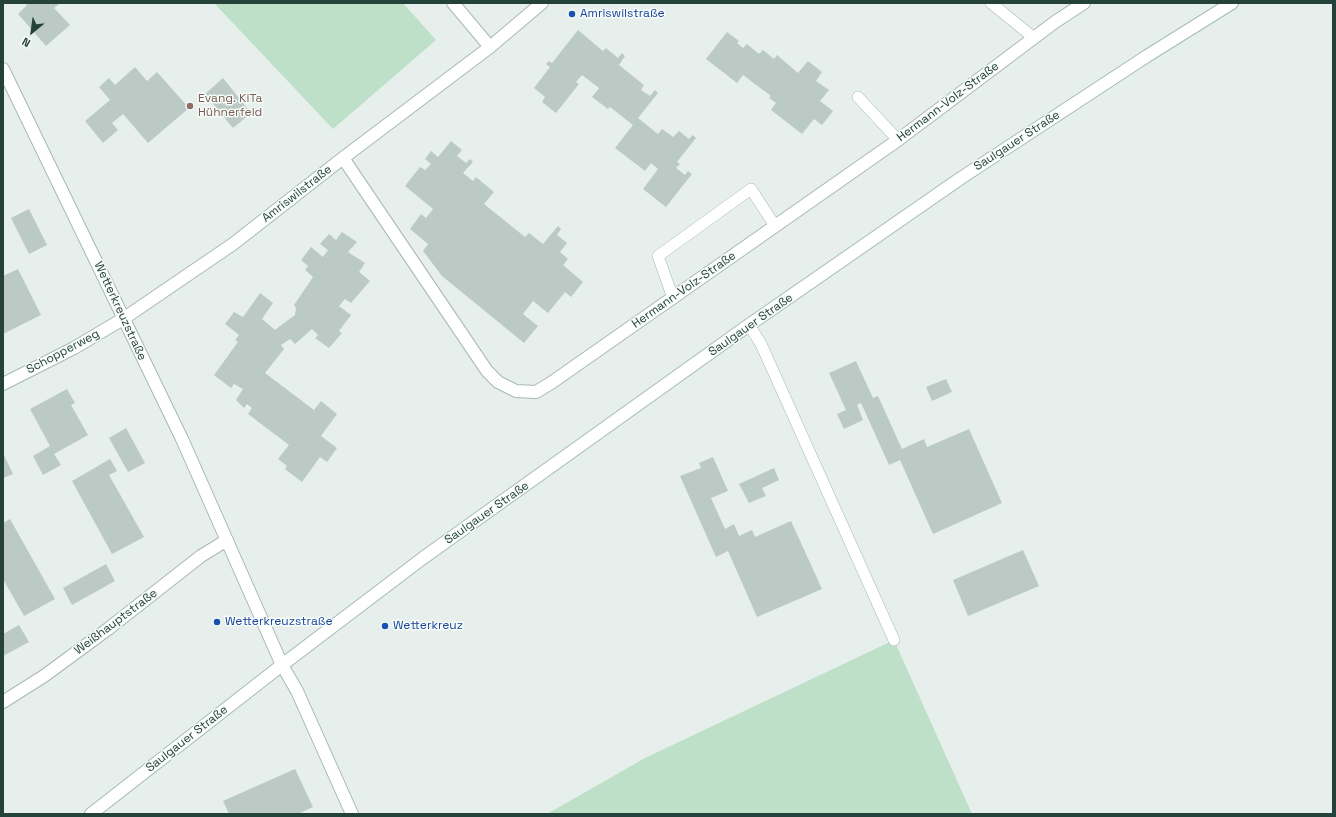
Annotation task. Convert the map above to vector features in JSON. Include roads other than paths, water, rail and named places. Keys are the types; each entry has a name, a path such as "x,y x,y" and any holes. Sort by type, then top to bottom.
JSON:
{"street":[{"path":"453,3 490,47"},
{"name":"Amriswilstraße","path":"123,320 232,244 490,47 542,3"},
{"name":"Hermann-Volz-Straße","path":"343,158 487,371 498,382 516,391 536,392 551,384 898,140 1034,38 1084,3"},
{"name":"Saulgauer Straße","path":"91,814 282,664 423,558 749,325 962,178 1141,60 1232,3"},
{"name":"Wetterkreuzstraße","path":"3,69 182,440 282,664"},
{"name":"Schopperweg","path":"3,384 74,348 123,320"},
{"name":"Weißhauptstraße","path":"3,702 48,673 108,629 200,556 227,540"},
{"path":"282,664 298,691 352,814"}],"lane":[{"path":"991,3 1034,38"},
{"path":"858,97 898,140"},
{"path":"673,298 658,256 751,189 775,226"},
{"path":"749,325 761,344 894,640"}],"place":[{"name":"Amriswilstraße","path":"572,14"},
{"name":"Evang. KiTa Hühnerfeld","path":"190,106"},
{"name":"Wetterkreuzstraße","path":"217,622"},
{"name":"Wetterkreuz","path":"385,626"}]}
